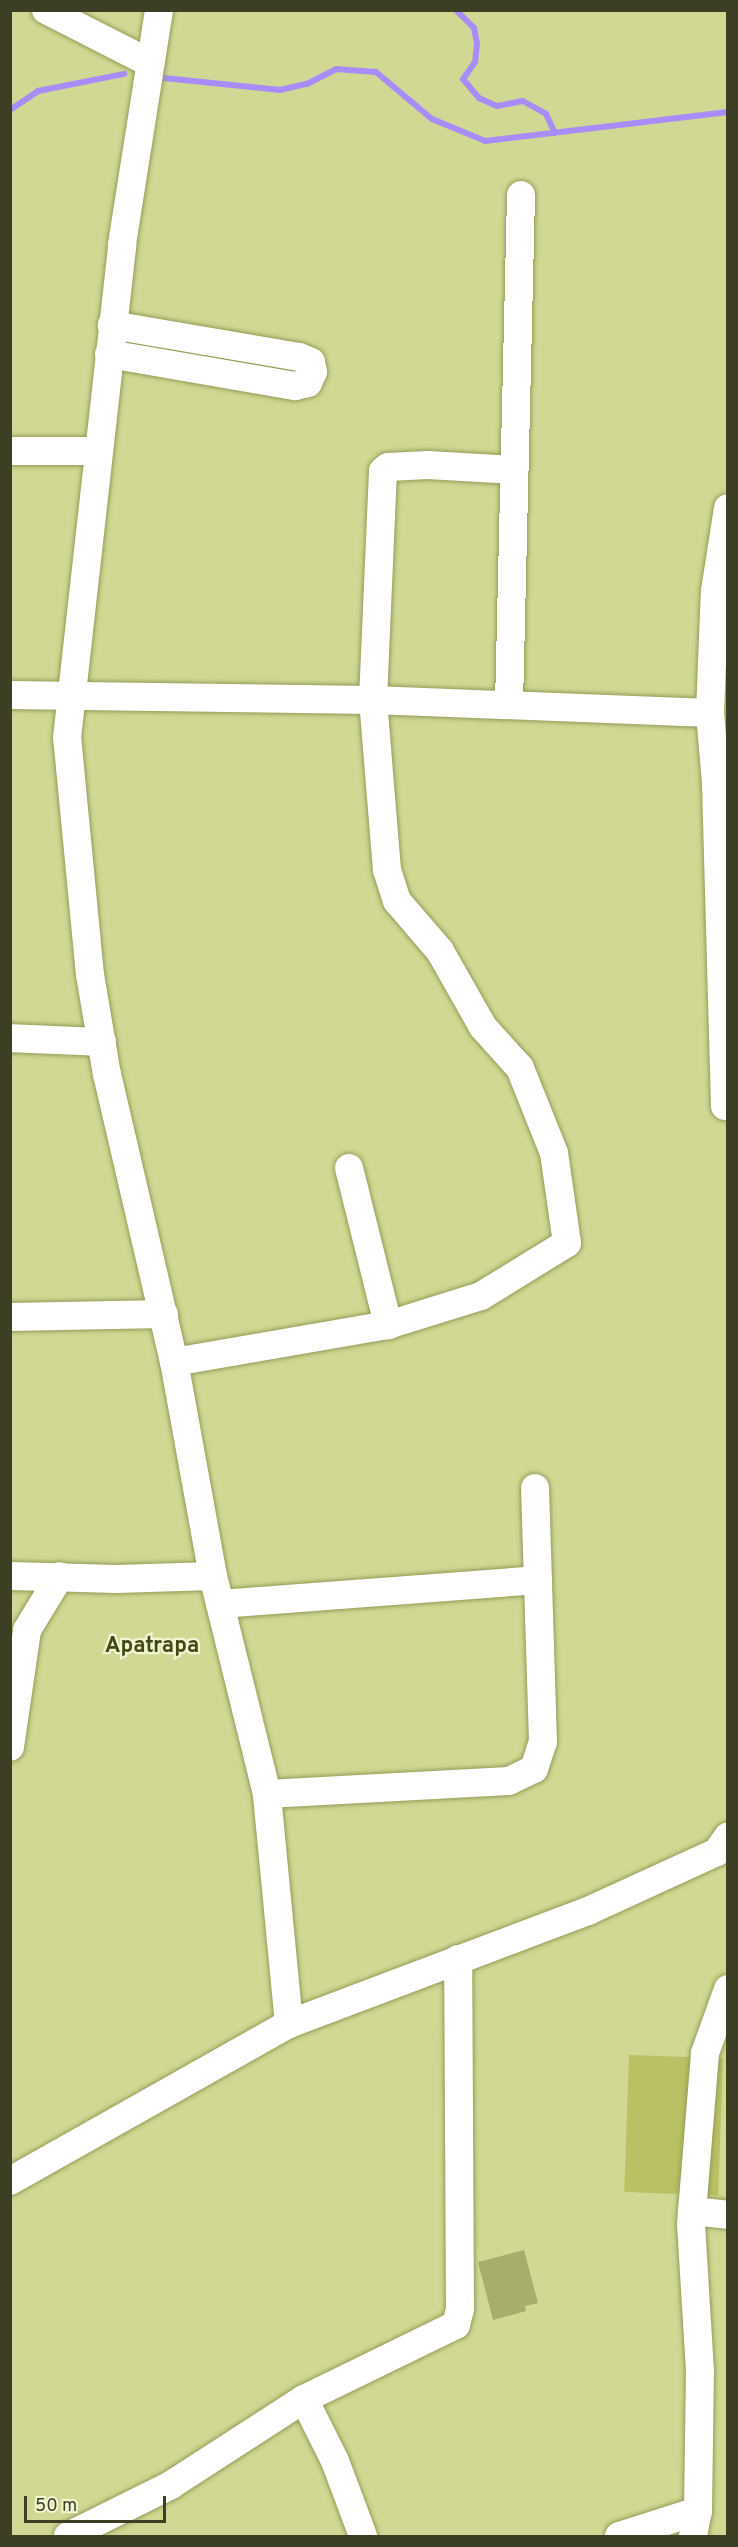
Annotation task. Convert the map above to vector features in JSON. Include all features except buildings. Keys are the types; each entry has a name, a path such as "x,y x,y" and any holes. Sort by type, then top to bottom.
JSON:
{"street":[{"path":"46,10 150,63"},
{"path":"159,10 108,354 69,696 67,738 76,858 102,1042 174,1362 213,1576 267,1794 290,2024"},
{"path":"509,705 521,195"},
{"path":"108,354 295,386 312,378 311,362 306,358 112,325"},
{"path":"178,366 183,336"},
{"path":"10,451 98,451"},
{"path":"174,1362 388,1325 481,1296 563,1248 567,1237 554,1153 520,1068 483,1027 440,951 397,901 387,870 373,700 383,471 388,466 428,465 513,470"},
{"path":"724,1106 722,783 710,713 715,591 728,508"},
{"path":"10,695 373,700 710,713"},
{"path":"10,1038 102,1042"},
{"path":"349,1168 388,1325"},
{"path":"10,1317 164,1314"},
{"path":"267,1794 509,1781 534,1769 543,1742 535,1488"},
{"path":"10,1576 116,1579 213,1576"},
{"path":"10,1747 27,1630 60,1576"},
{"path":"220,1604 538,1580"},
{"path":"10,2181 290,2024 588,1911 724,1853"},
{"path":"68,2536 171,2485 304,2399 456,2325 460,2317 458,1959"},
{"path":"619,2536 695,2524 700,2371 692,2211 705,2053 728,1989"},
{"path":"692,2211 728,2215"},
{"path":"304,2399 335,2461 363,2536"}],"green space":[{"path":"629,2055 723,2058 718,2195 624,2192"}],"waterway":[{"path":"456,10 474,28 477,44 475,62 463,79 479,98 497,106 523,101 546,114 555,133"},
{"path":"164,78 280,90 307,84 336,69 376,72 432,119 485,141 728,112"},
{"path":"10,110 38,91 124,74"}],"district":[{"name":"Apatrapa","path":"152,1647"}]}
